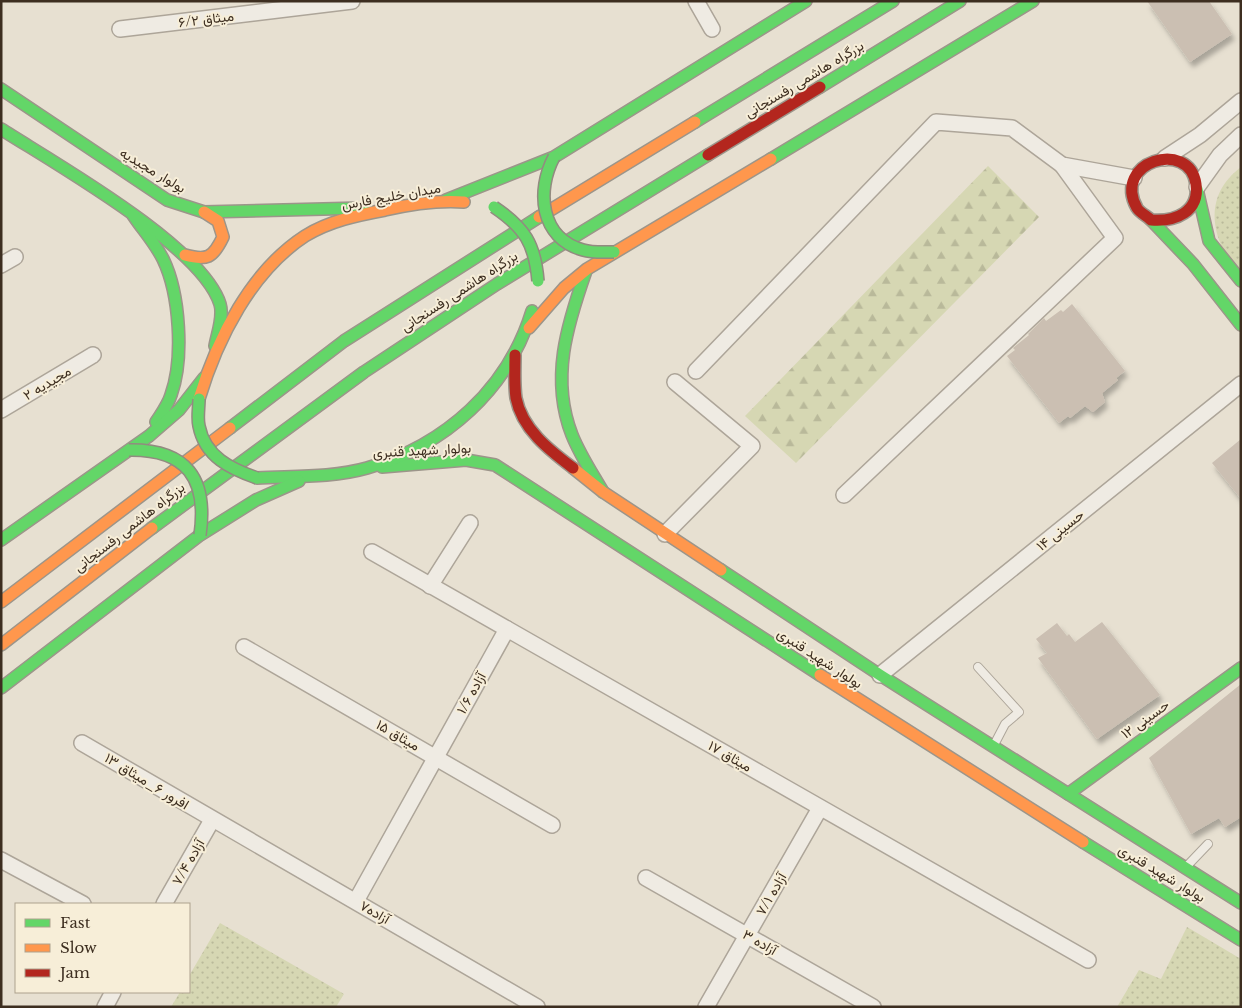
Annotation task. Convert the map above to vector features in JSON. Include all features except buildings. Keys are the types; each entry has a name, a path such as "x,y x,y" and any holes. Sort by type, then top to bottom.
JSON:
{"main road":[{"path":"446,200 554,157 806,1"},
{"name":"بزرگراه هاشمی رفسنجانی","path":"1,602 344,341 476,255 893,1"},
{"name":"بزرگراه هاشمی رفسنجانی","path":"1,645 190,498 364,372 497,284 960,1"},
{"path":"529,328 564,288 587,269 1032,2"},
{"name":"بولوار مجیدیه","path":"1,88 167,200 204,212 400,207"},
{"path":"1,129 133,215 185,255 212,284 220,305 215,351"},
{"path":"554,157 548,167 541,190 544,213 555,233 572,246 593,253 614,252"},
{"path":"1241,281 1209,240 1192,172 1180,162 1164,158 1146,163 1134,178 1132,194 1138,210 1151,220 1187,257 1241,325"},
{"path":"1151,220 1164,223 1177,220 1188,212 1195,201 1197,187"},
{"name":"میدان خلیج فارس","path":"446,200 485,205 514,219 529,236 537,258 536,290 529,328 515,355 500,377 448,429 410,453 366,468 311,475 257,478 231,469 210,451 199,427 199,400 204,377 215,351 251,293 276,259 305,236 342,218 446,200"},
{"path":"185,255 202,259 216,252 220,244 223,237 218,221 204,212"},
{"path":"133,215 164,260 171,282 177,318 177,354 171,395 149,436"},
{"path":"587,269 566,332 560,381 563,403 572,435 604,492"},
{"name":"بولوار شهید قنبری","path":"515,355 516,398 527,426 548,449 604,492 875,682 994,747 1241,903"},
{"path":"1,540 149,436 179,410 204,377"},
{"path":"129,450 153,450 175,459 192,475 202,494 204,515 200,536"},
{"name":"بولوار شهید قنبری","path":"366,468 466,460 495,465 862,704 1241,940"},
{"path":"1,688 200,536 256,500 311,475"},
{"name":"حسینی ۱۲","path":"1068,794 1241,668"},
{"path":"862,704 875,682"}],"street":[{"name":"میثاق ۶/۲","path":"120,29 352,1"},
{"path":"696,1 712,29"},
{"path":"1164,158 1200,135 1241,101"},
{"path":"696,371 936,122 1012,128 1062,165 1115,238 844,495"},
{"path":"1197,187 1220,155 1241,135"},
{"path":"1062,165 1134,178"},
{"path":"1,265 15,257"},
{"name":"مجیدیه ۲","path":"1,410 93,355"},
{"path":"665,534 752,446 675,382"},
{"name":"حسینی ۱۴","path":"875,682 1241,384"},
{"path":"430,586 470,523"},
{"name":"میثاق ۱۷","path":"372,552 1088,960"},
{"name":"آزاده ۱/۶","path":"356,901 507,629"},
{"name":"میثاق ۱۵","path":"244,647 552,825"},
{"name":"افرور ۶_میثاق ۱۳","path":"82,743 212,820"},
{"name":"آزاده ۷/۱","path":"706,1007 820,808"},
{"name":"آزاده۷","path":"212,820 356,901 537,1007"},
{"name":"آزاده ۷/۴","path":"165,903 212,820"},
{"path":"1,860 81,903"},
{"name":"آزاده ۳","path":"646,878 873,1007"},
{"path":"105,1007 113,993"}],"lane":[{"path":"978,667 1018,712 1005,724 993,744 994,747"},
{"path":"1185,868 1208,844"}],"green space":[{"path":"988,166 1039,217 796,463 745,416"},
{"path":"1241,167 1241,277 1223,249 1217,235 1215,206 1220,192 1228,179"},
{"path":"220,923 344,994 336,1007 171,1007 179,993 190,993 190,974"},
{"path":"1187,927 1241,959 1240,1006 1117,1007 1139,970 1161,979"}],"traffic: fast":[{"path":"446,200 554,157 806,1"},
{"path":"695,122 893,1"},
{"path":"820,87 960,1"},
{"path":"771,159 1033,1"},
{"path":"1,89 167,200 204,212 363,208"},
{"path":"1,129 124,208 157,232 186,257 208,281 220,304 221,320 215,346"},
{"path":"152,528 364,372 497,284 708,155"},
{"path":"554,157 548,170 544,198 550,224 558,235 569,244 587,251 614,252"},
{"path":"1197,189 1209,241 1241,281"},
{"path":"494,207 514,222 526,238 534,257 538,281"},
{"path":"133,215 163,259 169,273 176,308 179,345 178,363 171,395 156,422"},
{"path":"230,428 344,341 539,217"},
{"path":"1151,220 1193,264 1241,325"},
{"path":"586,271 567,332 562,373 562,393 572,435 582,457 603,492"},
{"path":"257,478 326,475 354,471 396,458 423,445 448,429 490,389 507,365 521,339 532,311"},
{"path":"1,540 149,436 179,410 204,378"},
{"path":"199,399 198,423 207,446 213,454 229,466 257,478"},
{"path":"129,450 149,451 166,455 179,462 189,471 196,483 200,498 202,515 200,535"},
{"path":"382,467 466,460 495,465 820,675"},
{"path":"1,688 200,535 256,500 299,481"},
{"path":"721,570 880,675 1241,903"},
{"path":"1068,794 1241,668"},
{"path":"1083,842 1241,940"}],"traffic: slow":[{"path":"539,217 695,122"},
{"path":"529,328 564,288 587,269 771,159"},
{"path":"199,399 216,353 238,308 268,268 305,236 334,222 364,214 424,203 464,202"},
{"path":"185,255 199,258 208,256 216,250 223,237 218,221 204,212"},
{"path":"1,602 230,428"},
{"path":"573,468 603,492 721,570"},
{"path":"1,645 152,528"},
{"path":"820,675 1083,842"}],"traffic: jam":[{"path":"708,155 820,87"},
{"path":"1167,159 1180,162 1190,170 1196,184 1194,202 1190,208 1177,217 1151,220 1137,208 1132,192 1134,178 1142,168 1154,162 1167,159"},
{"path":"515,355 516,398 524,419 538,438 573,468"}]}
